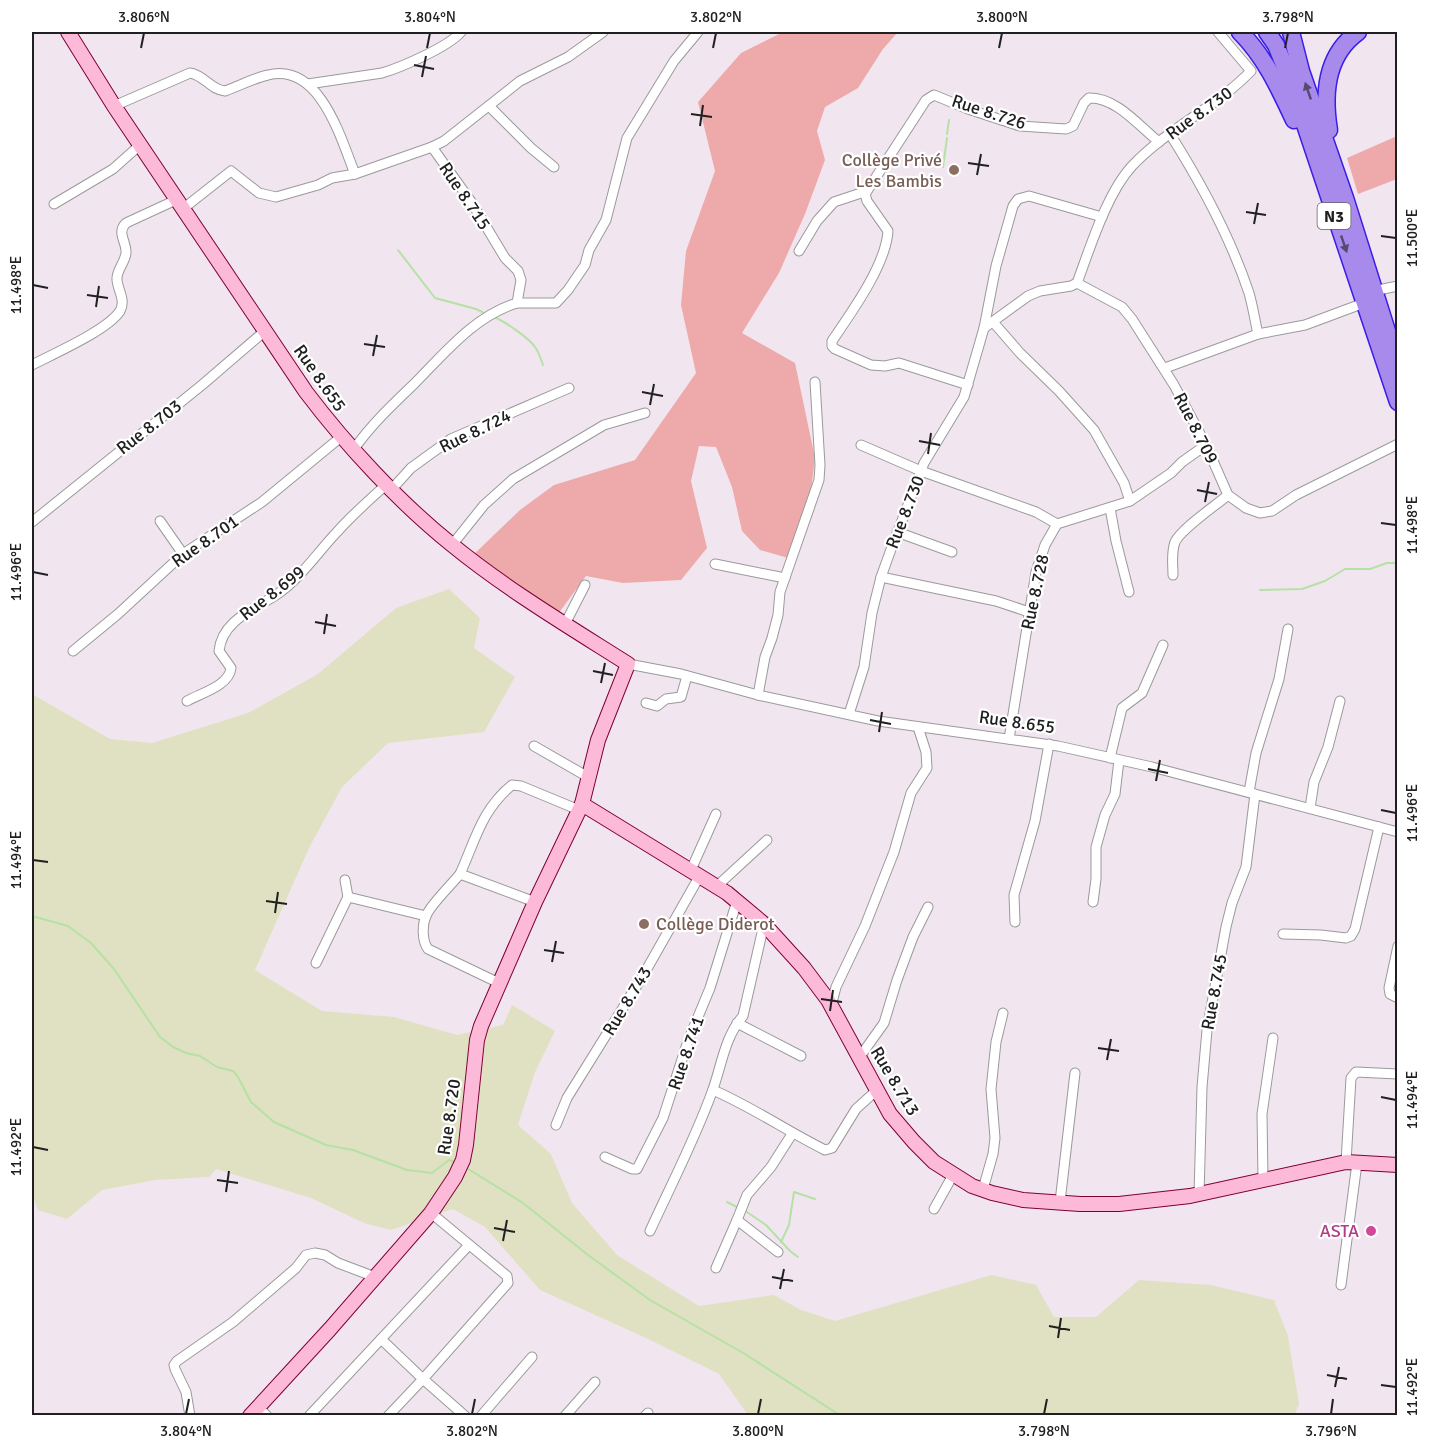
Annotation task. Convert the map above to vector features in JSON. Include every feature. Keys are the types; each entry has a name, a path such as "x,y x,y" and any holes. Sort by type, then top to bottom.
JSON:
{"highway":[{"path":"1240,32 1270,70 1302,137 1338,203"},
{"name":"N3","path":"1267,32 1276,45 1338,203"},
{"name":"N3","path":"1291,32 1338,203 1398,402"},
{"path":"1338,203 1326,111 1326,91 1338,52 1358,32"},
{"name":"N3","path":"1368,297 1398,366"}],"main road":[{"name":"Rue 8.655","path":"68,32 114,106 306,392 341,437 429,526 452,545 565,624 628,664"},
{"path":"581,807 601,732 628,664"},
{"name":"Rue 8.713","path":"581,807 717,886 764,924 804,968 831,1006 890,1114 914,1143 934,1162 982,1190 1023,1200 1119,1203 1199,1195 1351,1163 1398,1165"},
{"name":"Rue 8.720","path":"258,1413 431,1213 461,1165 466,1145 477,1040 481,1026 535,902 581,807"}],"street":[{"path":"308,84 382,74 443,45 461,32"},
{"path":"432,147 444,141 520,81 568,57 603,32"},
{"path":"354,449 396,401 469,330 506,306 517,303 556,303 560,300 580,273 589,250 606,220 627,138 674,61 698,32"},
{"name":"Rue 8.730","path":"1077,282 1102,217 1125,174 1159,142 1195,115 1216,103 1251,71 1218,32"},
{"path":"114,106 190,73 196,74 218,90 225,91 270,74 297,77 308,84 333,118 355,174"},
{"name":"Rue 8.726","path":"867,191 926,100 934,94 968,109 1020,126 1066,129 1073,126 1084,102 1089,98 1097,98 1105,100 1138,123 1159,142"},
{"path":"489,106 554,166"},
{"path":"1170,134 1231,247 1249,295 1258,334"},
{"path":"54,204 113,169 141,144"},
{"name":"Rue 8.715","path":"181,204 231,171 259,193 276,197 318,185 332,178 355,174 432,147 472,203 505,258 518,271 521,280 517,303"},
{"path":"799,251 817,221 834,202 867,191"},
{"path":"867,191 865,194 867,201 888,231 886,249 857,306 832,341 832,346 872,365 885,366 899,363 968,385"},
{"name":"Rue 8.730","path":"849,714 867,657 872,613 881,577 897,532 921,471 935,443 964,397 968,385 1013,206 1017,199 1029,196 1102,217"},
{"path":"32,364 111,321 123,303 117,274 126,253 121,233 122,227 126,223 181,204"},
{"path":"984,328 1028,296 1077,282"},
{"name":"Rue 8.709","path":"1077,282 1122,308 1132,319 1165,368 1206,445 1228,495"},
{"path":"1165,368 1258,334 1305,325 1398,286"},
{"path":"993,322 1094,430 1124,483 1130,501"},
{"name":"Rue 8.703","path":"32,522 202,385 266,330"},
{"path":"758,695 765,657 778,615 780,592 819,480 815,382"},
{"name":"Rue 8.724","path":"389,487 411,468 451,440 569,388"},
{"path":"452,545 484,505 513,478 604,424 645,413"},
{"name":"Rue 8.701","path":"73,651 118,614 183,554 262,502 341,437"},
{"path":"1173,575 1172,554 1176,541 1184,530 1228,495 1246,508 1260,513 1272,511 1296,495 1398,444"},
{"path":"861,445 921,471 1036,512 1057,524 1130,501 1172,473 1182,462 1206,445"},
{"name":"Rue 8.699","path":"187,700 225,681 230,675 231,668 219,651 219,645 239,617 286,587 300,575 337,531 389,487"},
{"path":"1110,508 1129,592"},
{"path":"160,521 183,554"},
{"name":"Rue 8.728","path":"1009,738 1036,572 1057,524"},
{"path":"897,532 952,552"},
{"path":"715,564 785,578"},
{"path":"881,577 996,601 1029,612"},
{"path":"565,624 585,585"},
{"name":"Rue 8.745","path":"1199,1195 1202,1087 1207,1030 1226,927 1232,903 1246,867 1256,753 1279,679 1288,629"},
{"path":"1093,902 1096,847 1105,815 1115,795 1115,759 1122,708 1142,693 1163,645"},
{"name":"Rue 8.655","path":"628,664 849,714 918,727 1049,744 1252,793 1398,832"},
{"path":"646,704 657,706 666,699 681,697 687,676"},
{"path":"1310,808 1314,782 1328,747 1340,701"},
{"path":"831,1006 836,987 865,926 894,852 911,793 927,768 926,752 918,727"},
{"path":"1015,922 1014,895 1035,821 1049,744"},
{"path":"534,746 588,777"},
{"path":"499,983 428,949 423,938 426,916 460,874 484,817 500,794 512,784 581,807"},
{"name":"Rue 8.743","path":"556,1125 567,1098 644,974 694,874 716,814"},
{"path":"1283,934 1346,938 1351,936 1379,827"},
{"path":"717,886 767,840"},
{"path":"460,874 535,902"},
{"path":"315,963 348,897 345,880"},
{"path":"348,897 426,916"},
{"name":"Rue 8.741","path":"605,1157 637,1169 663,1118 688,1041 710,987 737,901"},
{"path":"859,1058 884,1023 901,969 928,907"},
{"path":"650,1231 713,1090 728,1039 746,1008 764,924"},
{"path":"1398,946 1389,988 1390,994 1398,998"},
{"path":"982,1190 993,1154 995,1138 991,1086 996,1042 1003,1014"},
{"path":"737,1023 801,1056"},
{"path":"1263,1180 1262,1114 1273,1038"},
{"path":"1341,1285 1351,1163 1353,1074 1356,1072 1398,1074"},
{"path":"1060,1202 1075,1073"},
{"path":"713,1090 730,1097 792,1134 825,1150 829,1149 856,1109 877,1090"},
{"path":"716,1268 747,1195 771,1167 792,1134"},
{"path":"934,1209 953,1175"},
{"path":"388,1416 508,1283 507,1276 431,1213"},
{"path":"737,1220 778,1252"},
{"path":"309,1416 469,1245"},
{"path":"189,1416 186,1392 174,1365 233,1322 296,1268 306,1255 315,1253 325,1255 338,1263 375,1277"},
{"path":"381,1338 465,1416"},
{"path":"481,1416 532,1357"},
{"path":"564,1416 595,1382"}],"shaded area":[{"path":"783,32 898,32 883,49 858,88 825,107 817,131 825,160 805,214 779,273 742,333 795,363 815,458 808,515 788,558 760,550 742,531 732,487 716,447 699,446 691,481 707,548 681,580 623,583 586,576 558,614 470,558 520,510 554,485 635,460 696,373 681,305 686,251 715,171 698,102 741,53"},
{"path":"1397,136 1397,179 1358,194 1347,158"}],"green space":[{"path":"449,589 480,618 474,648 515,677 484,732 388,743 342,787 309,848 255,970 322,1011 394,1017 457,1035 503,1025 512,1005 555,1031 535,1072 518,1125 551,1154 572,1203 617,1255 699,1306 774,1295 801,1310 835,1321 991,1275 1036,1285 1054,1317 1096,1317 1139,1280 1211,1285 1274,1300 1288,1336 1299,1404 1294,1416 748,1415 719,1374 540,1290 485,1227 453,1209 391,1230 364,1223 311,1198 216,1169 209,1177 155,1180 102,1190 67,1219 38,1210 32,1194 32,694 110,739 152,743 248,713 318,674 396,608"}],"waterway":[{"path":"947,134 949,120"},
{"path":"943,167 947,138"},
{"path":"398,250 435,298 486,314"},
{"path":"494,317 532,343 543,365"},
{"path":"1260,590 1302,589 1325,581 1345,569 1370,569 1387,563 1398,563"},
{"path":"32,916 68,926 91,943 114,969 160,1037 173,1047 200,1056 217,1067 233,1071 251,1102 274,1122 326,1145 353,1150 407,1170 432,1173 449,1160 457,1163"},
{"path":"465,1167 523,1203 588,1255 650,1300 745,1354 841,1416"},
{"path":"781,1242 789,1225 794,1192 815,1199"},
{"path":"727,1202 739,1208"},
{"path":"744,1210 766,1225 798,1257"}],"place":[{"name":"Collège Privé Les Bambis","path":"954,170"},
{"name":"Collège Diderot","path":"644,924"},
{"name":"ASTA","path":"1371,1231"}]}
